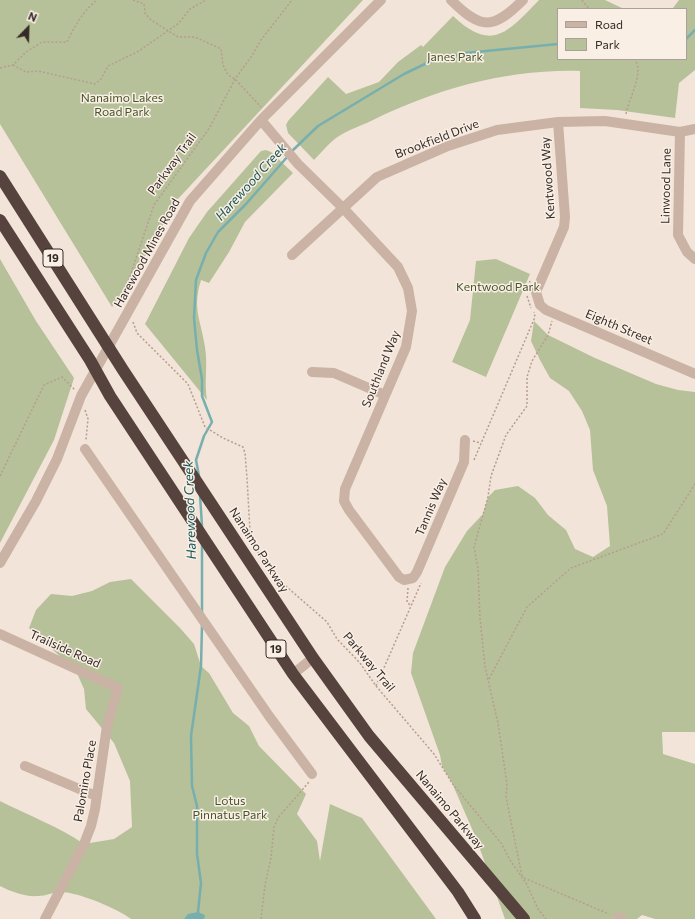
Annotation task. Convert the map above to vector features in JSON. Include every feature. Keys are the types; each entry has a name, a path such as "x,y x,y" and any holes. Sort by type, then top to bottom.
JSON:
{"highway":[{"name":"Nanaimo Parkway","path":"0,176 123,370 313,658 369,736 524,919"},
{"name":"19","path":"0,220 90,360 110,396 293,674 458,892 475,919"}],"street":[{"name":"Harewood Mines Road","path":"0,563 57,459 81,396 190,201 264,117 381,0"},
{"path":"451,0 468,17 480,22 492,22 506,16 523,0"},
{"name":"Southland Way","path":"264,117 298,164 344,208 398,267 408,288 412,311 406,347 345,489 344,501 349,510 399,577 409,581"},
{"name":"Brookfield Drive","path":"292,255 377,178 448,146 497,130 558,122 605,121 680,132 695,129"},
{"name":"Kentwood Way","path":"537,299 536,292 564,227 565,218 558,122"},
{"name":"Linwood Lane","path":"680,132 678,235 687,252 695,259"},
{"name":"Eighth Street","path":"537,299 540,305 555,314 695,374"},
{"path":"312,372 334,373 385,395"},
{"name":"Tannis Way","path":"409,581 417,572 464,462 465,440"},
{"path":"85,449 268,716 312,774"},
{"name":"Trailside Road","path":"0,634 118,688"},
{"path":"293,674 313,658"},
{"name":"Palomino Place","path":"45,919 84,844 95,809 107,726 118,688"},
{"path":"25,766 96,796"}],"path":[{"path":"0,68 13,65 26,52 42,42 67,42 73,29 91,5 97,0"},
{"path":"133,0 144,4"},
{"path":"142,0 145,13 151,20 178,37 194,37 221,49 223,65 228,75 234,79 264,117"},
{"path":"13,65 26,72 38,71 95,84 101,79 108,66 139,51 179,23 190,9 206,0"},
{"name":"Parkway Trail","path":"131,309 126,306 124,297 154,205 210,127 234,79 251,58 261,40 292,0"},
{"path":"582,0 588,8"},
{"path":"624,124 628,103 638,73 635,60"},
{"path":"555,314 548,335 532,361 527,377 527,406 506,435 491,476 488,497 474,547 478,569 480,618 488,681 498,723 507,784 506,797 522,878 620,918"},
{"name":"Parkway Trail","path":"134,320 135,329 138,333 188,384 205,427 242,447 245,453 250,531 260,556 280,581 327,622 337,639 360,663 376,686 434,754 452,782 501,843 533,900 546,919"},
{"path":"0,476 44,385 62,378 81,396 88,419 85,449"},
{"path":"488,681 527,608 572,568 663,534 695,484"},
{"path":"409,581 407,602 410,606"},
{"path":"262,919 265,885 271,858 274,827 278,818 309,782 312,774"}],"green space":[{"name":"Nanaimo Lakes Road Park","path":"0,0 363,0 177,200 133,278 112,307 0,124"},
{"name":"Janes Park","path":"539,0 605,0 622,8 557,8 557,60 687,60 687,8 673,8 679,0 695,0 695,70 679,83 675,118 617,110 580,108 580,71 553,71 526,73 472,83 421,99 340,135 314,160 288,133 286,125 288,121 328,77 346,94 379,82 398,62 421,45 423,47 453,16 479,34 489,36 499,34 518,21"},
{"path":"266,150 271,152 293,173 245,222 229,252 209,283 201,280 198,290 197,307 206,354 207,400 145,324 189,238 207,212 261,151"},
{"path":"0,259 36,321 74,378 54,440 0,543"},
{"name":"Kentwood Park","path":"496,259 530,274 486,377 452,362 470,320 476,261"},
{"path":"534,321 548,335 595,358 656,384 678,390 695,392 695,732 662,732 663,754 695,764 695,919 655,919 642,915 637,919 505,919 476,838 452,783 442,766 440,755 411,673 413,653 445,567 467,531 483,514 488,497 495,490 518,486 535,498 548,515 566,530 575,549 593,557 610,546 607,506 593,470 590,430 582,411 569,391 550,378 540,360 531,341"},
{"name":"Lotus Pinnatus Park","path":"131,579 194,644 201,666 209,673 233,713 249,726 259,746 306,794 297,814 317,841 320,861 330,804 362,818 436,919 131,919 117,910 76,894 60,892 41,896 28,896 0,886 0,801 54,827 84,844 114,839 132,827 130,781 114,743 86,709 84,689 76,671 29,628 36,610 51,594 72,596 92,591 110,582"}],"water":[{"path":"198,912 205,915 204,919 184,919 188,914"}],"waterway":[{"name":"Harewood Creek","path":"687,38 695,30"},
{"name":"Harewood Creek","path":"291,152 318,126 404,74 427,63 465,53 557,44"},
{"name":"Harewood Creek","path":"199,476 196,460 204,436 212,422 202,396 202,379 194,318 196,280 206,253 218,232 246,204 288,156"},
{"name":"Harewood Creek","path":"200,495 202,526"},
{"name":"Harewood Creek","path":"202,543 202,614"},
{"name":"Harewood Creek","path":"198,912 201,883 197,854 197,806 192,786 191,736 201,666 202,625"}]}
